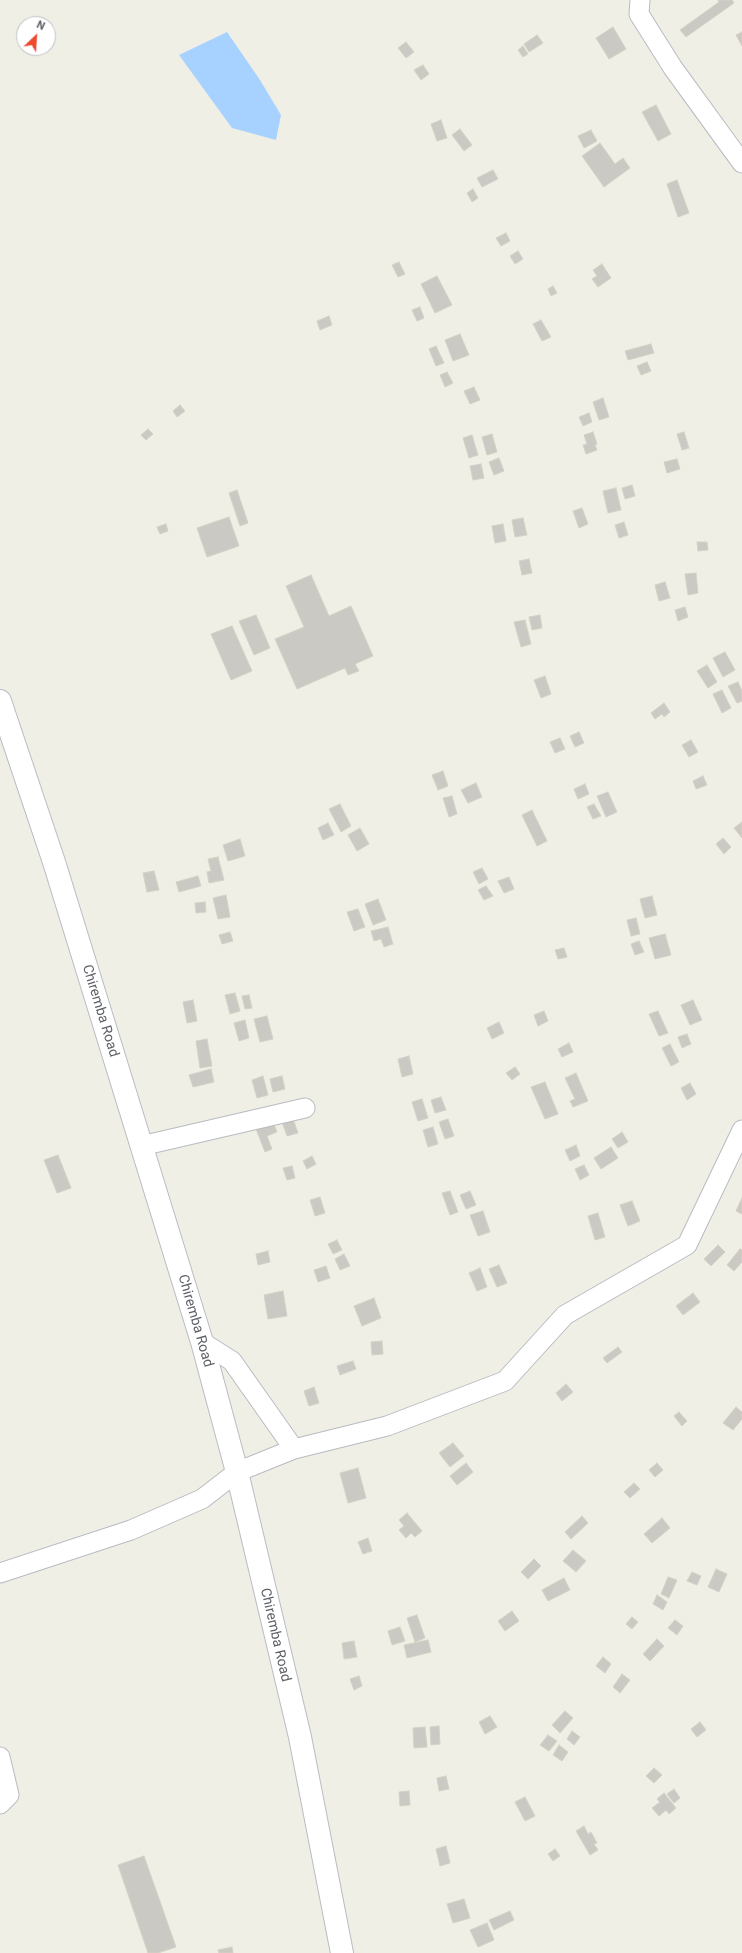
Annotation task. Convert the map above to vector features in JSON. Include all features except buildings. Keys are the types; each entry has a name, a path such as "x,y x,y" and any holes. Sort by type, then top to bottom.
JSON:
{"main road":[{"name":"Chiremba Road","path":"0,702 54,862 131,1110 140,1146 171,1239 202,1342 237,1472 300,1737 342,1953"}],"street":[{"path":"640,0 639,14 673,68 742,163"},
{"path":"140,1146 305,1108"},
{"path":"0,1573 130,1530 202,1499 237,1472 294,1449 387,1426 506,1381 565,1315 687,1245 742,1130"},
{"path":"202,1342 232,1360 294,1449"},
{"path":"0,1757 9,1796 0,1804"}],"water":[{"path":"227,32 260,80 281,115 276,140 232,128 179,55"}]}
